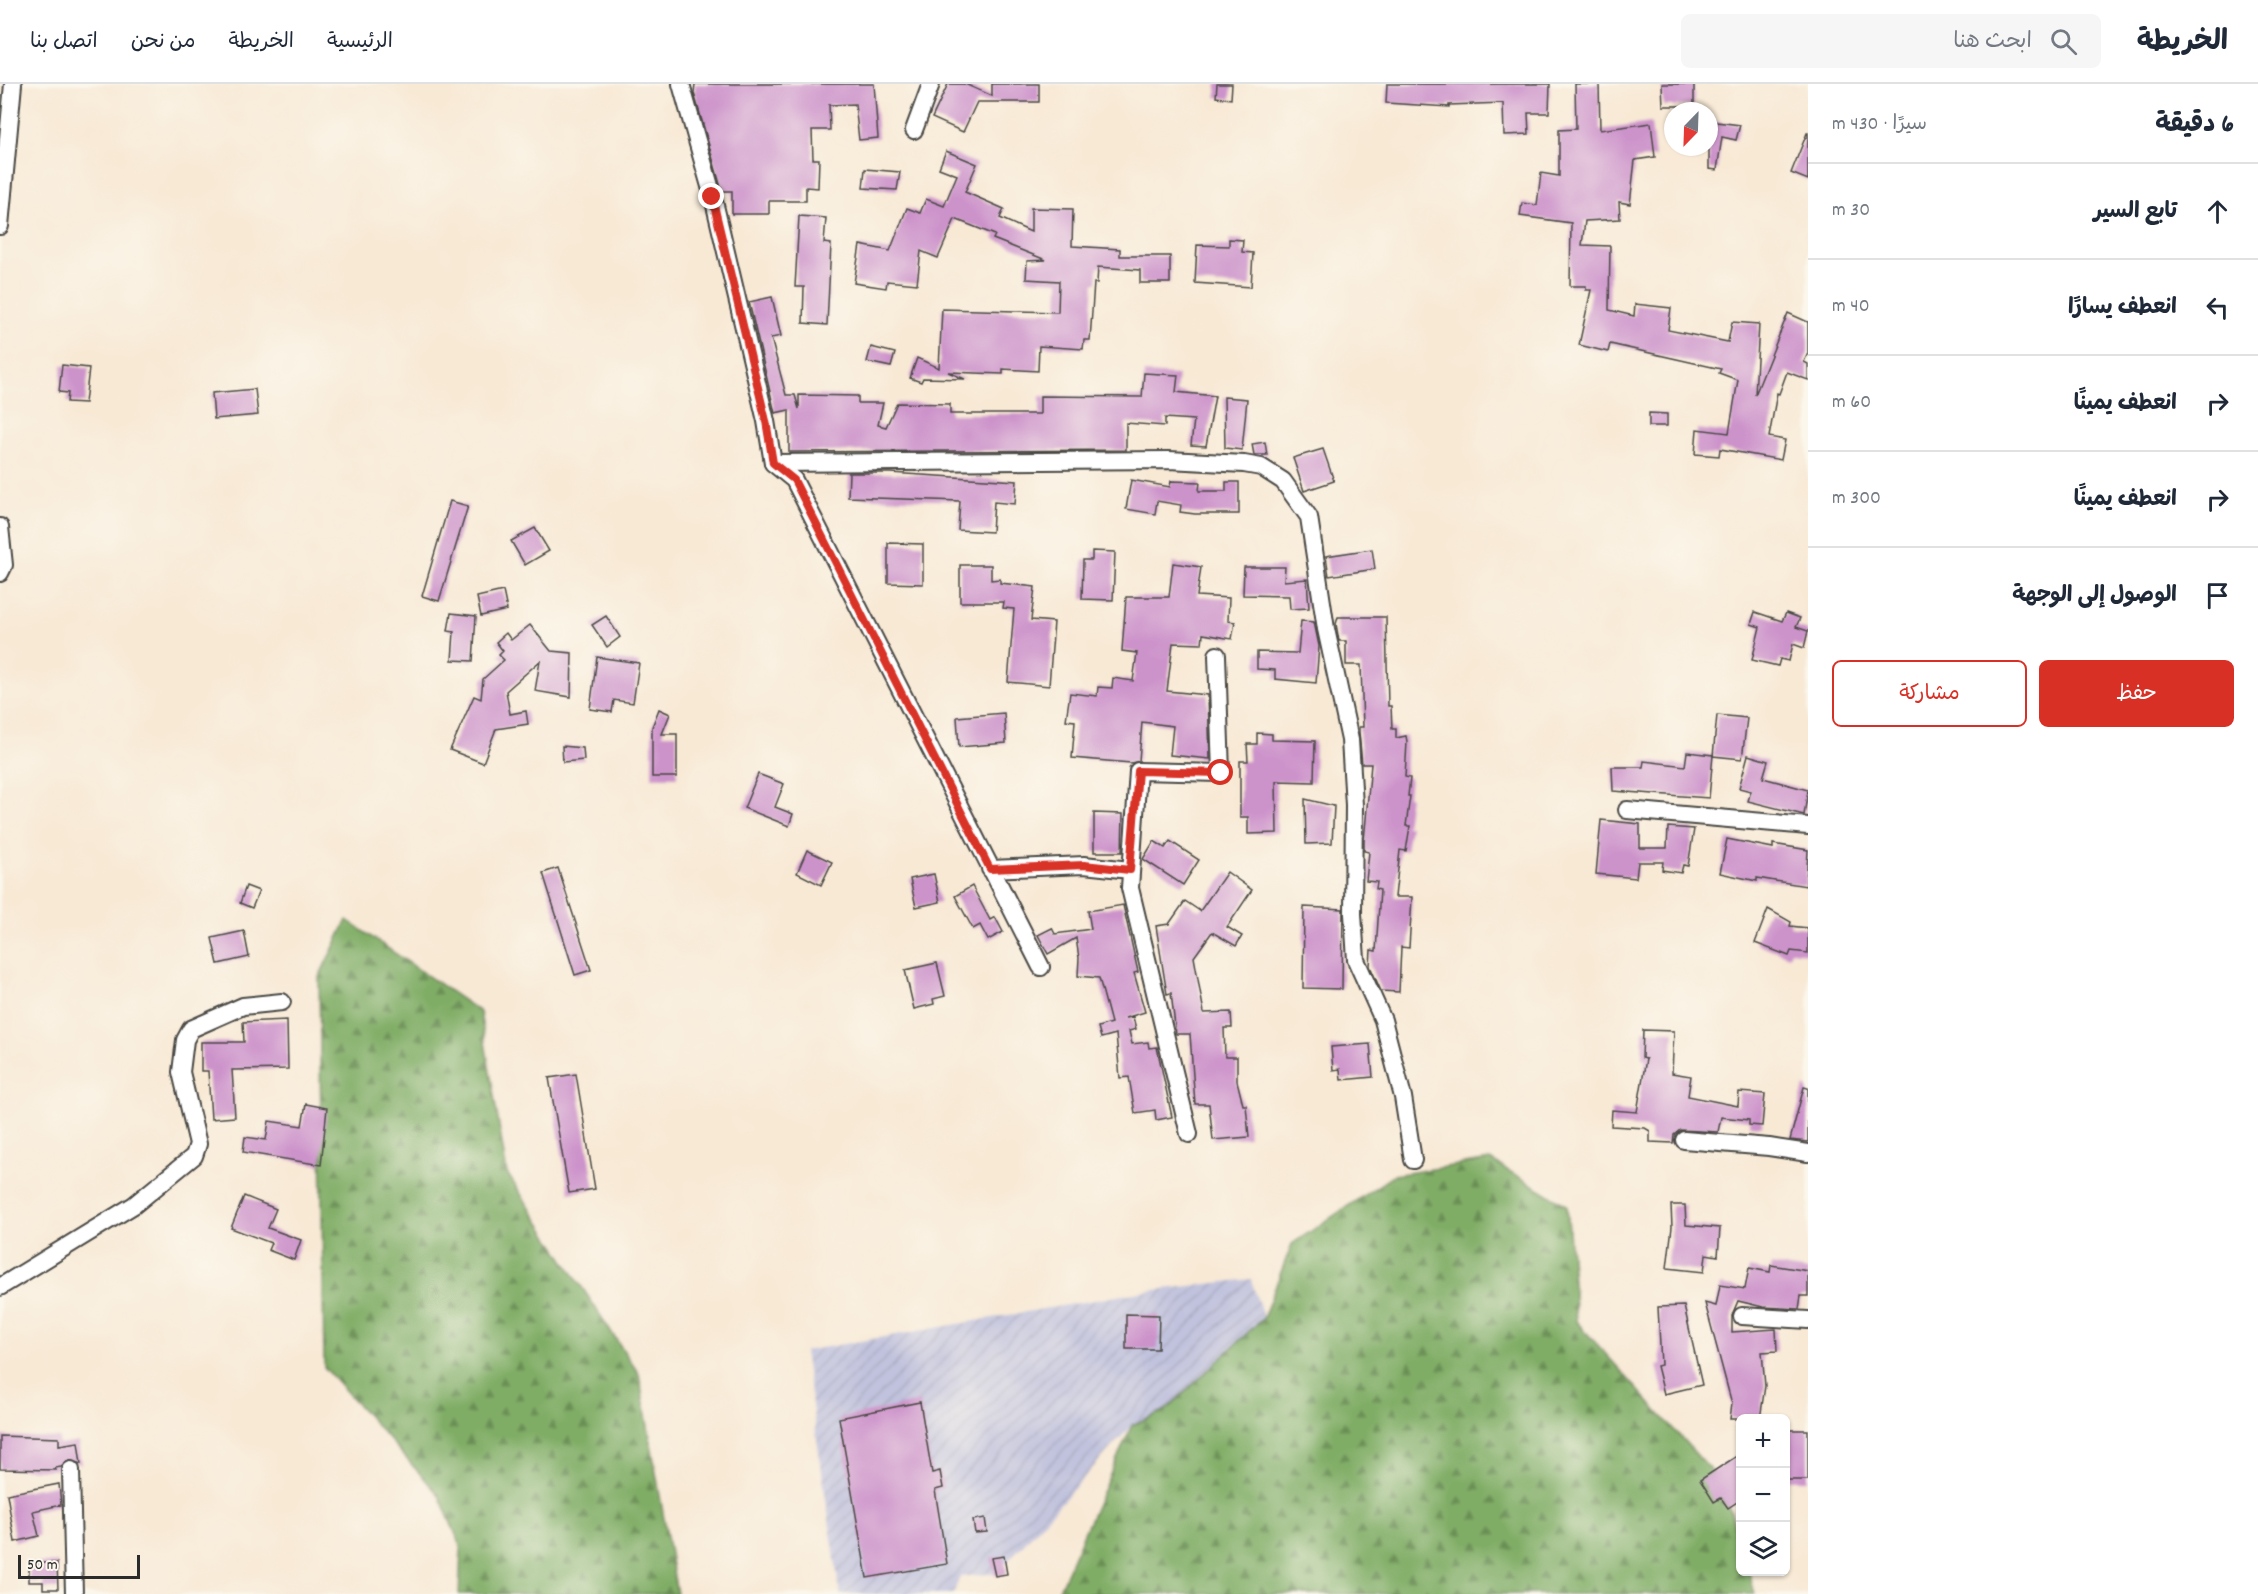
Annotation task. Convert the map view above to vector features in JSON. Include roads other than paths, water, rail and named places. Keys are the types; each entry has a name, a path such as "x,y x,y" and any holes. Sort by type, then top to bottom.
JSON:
{"street":[{"path":"0,226 13,84"},
{"path":"681,84 712,197 766,421 773,463 794,480 1041,967"},
{"path":"914,130 931,84"},
{"path":"773,463 1169,460 1261,467 1283,481 1309,517 1326,629 1350,740 1354,805 1353,914 1356,960 1383,1020 1403,1097 1413,1160"},
{"path":"0,527 4,565 0,573"},
{"path":"1189,1134 1130,888 1130,870 1138,771 1221,773 1217,655"},
{"path":"1627,810 1808,826"},
{"path":"990,869 1084,865 1130,870"},
{"path":"0,1287 134,1205 194,1156 198,1144 181,1072 181,1052 191,1029 243,1006 282,1002"},
{"path":"1684,1140 1769,1147 1808,1153"},
{"path":"1742,1316 1808,1320"},
{"path":"70,1470 74,1594"}]}
